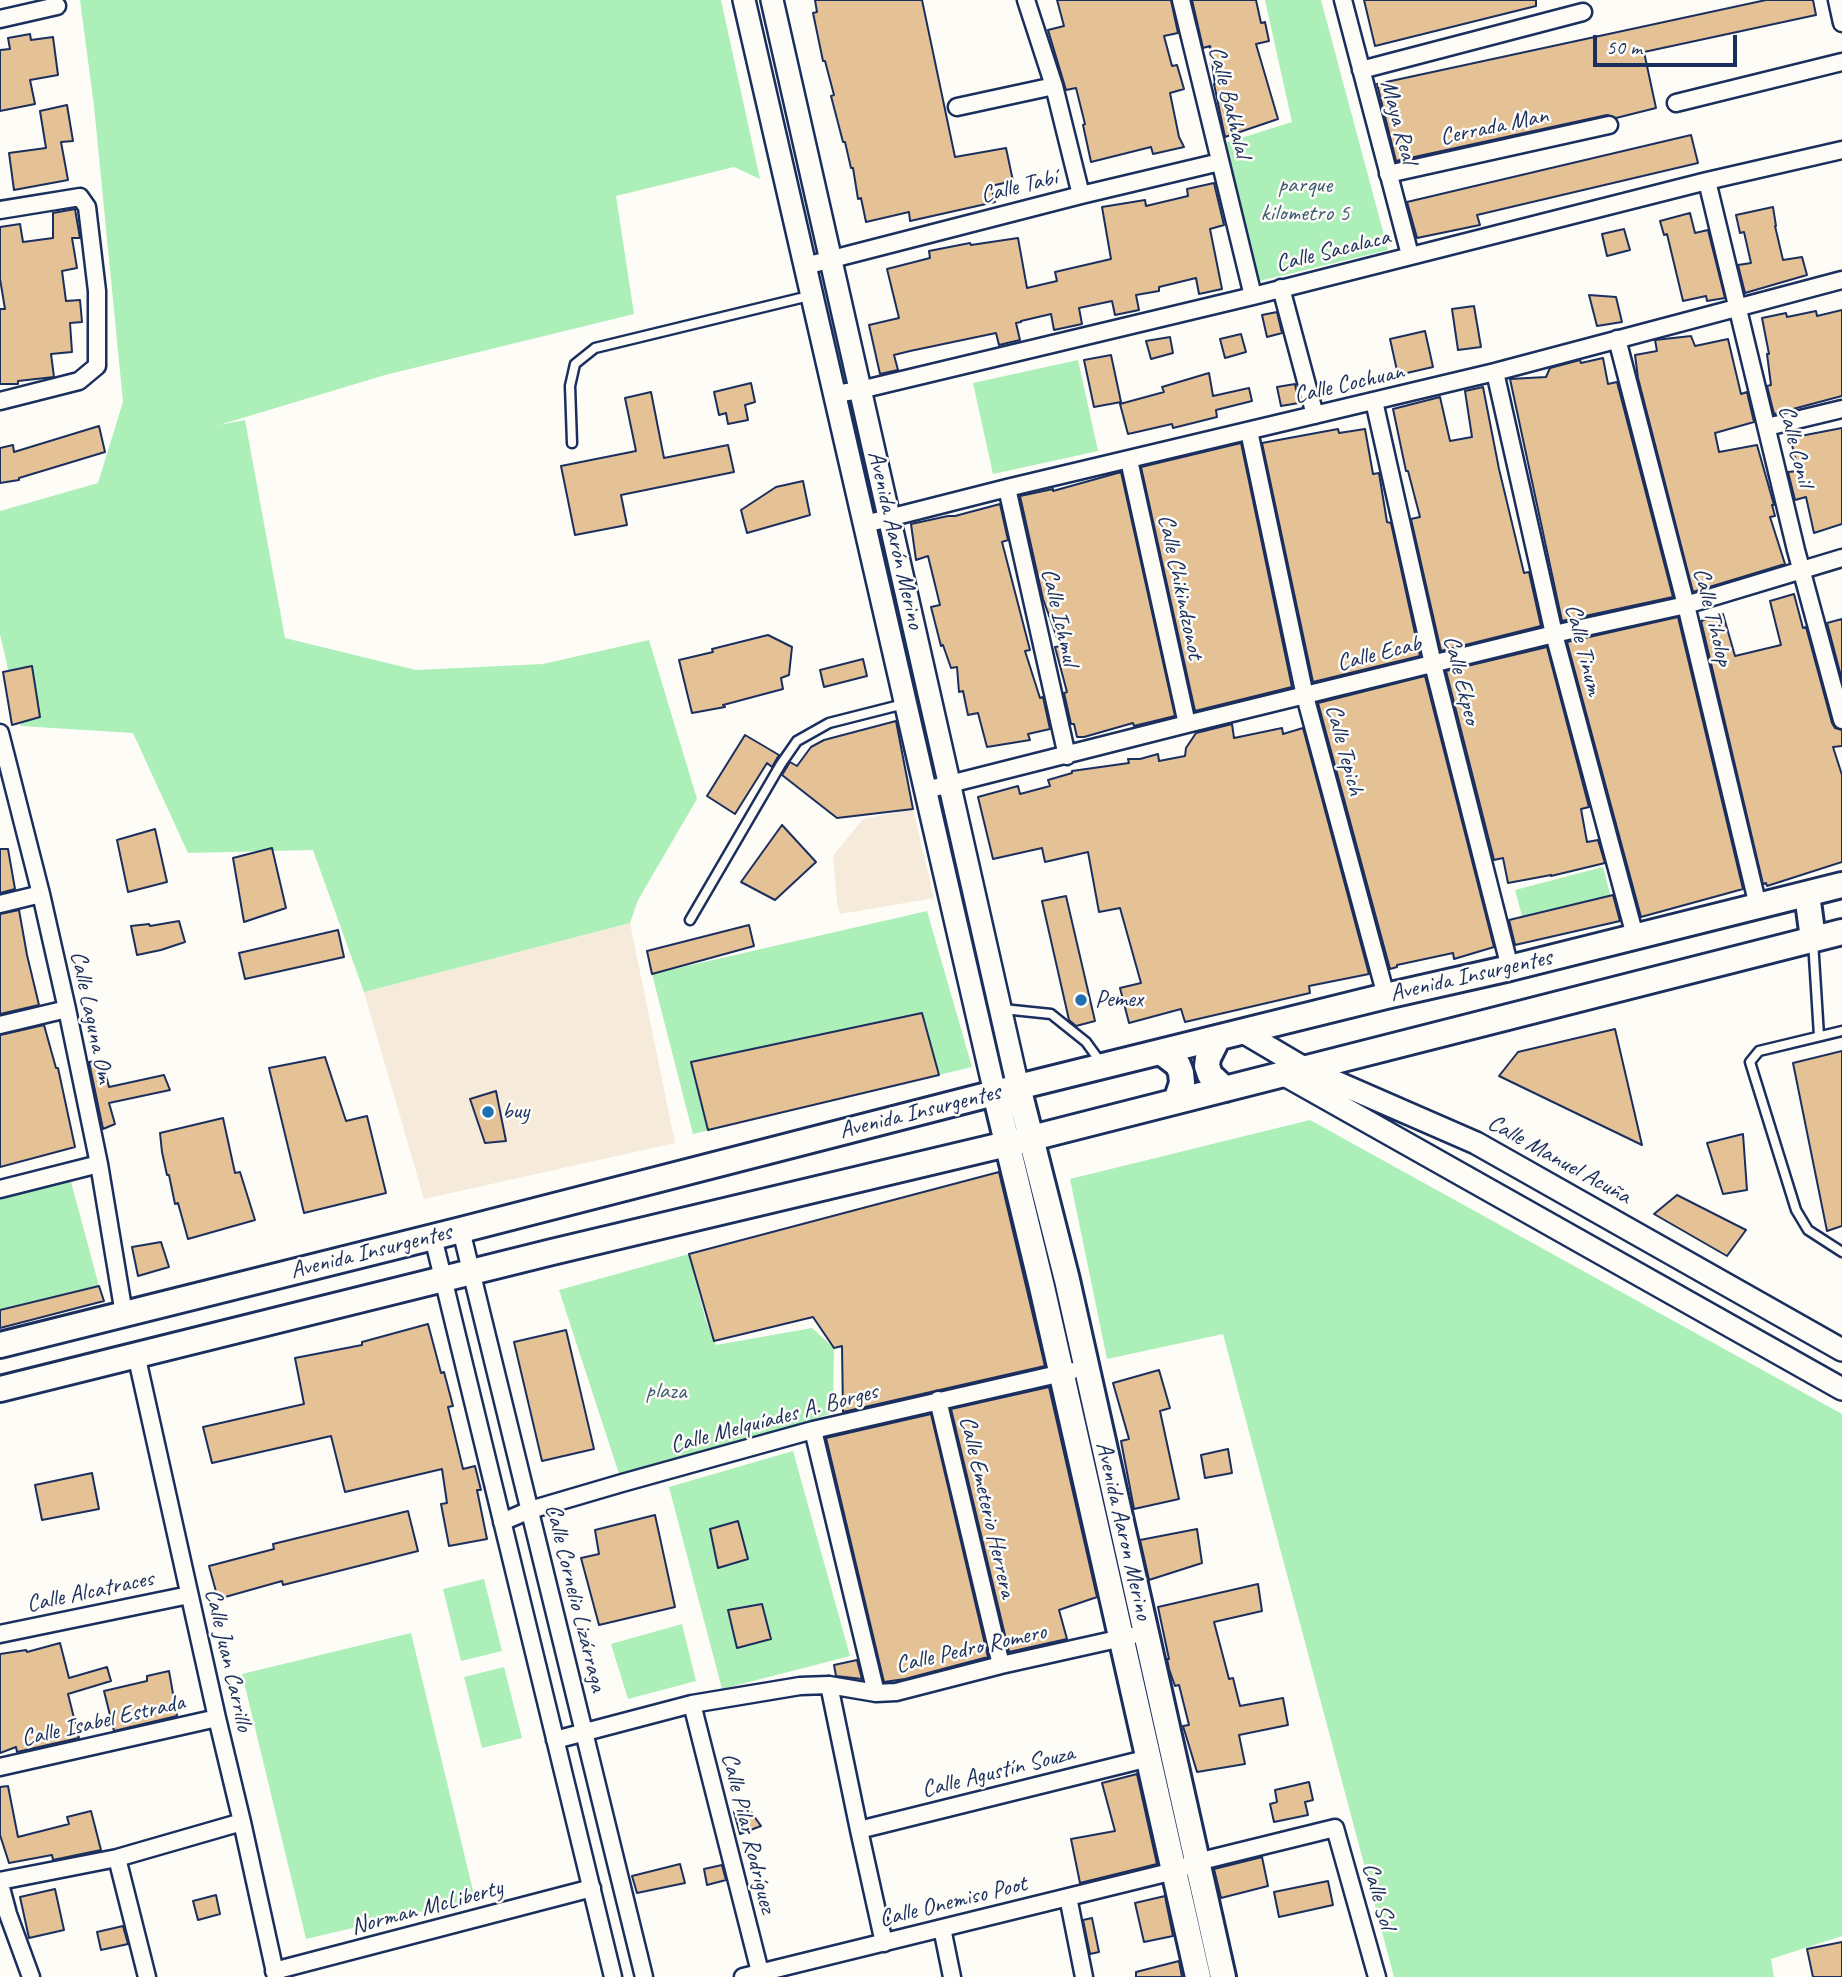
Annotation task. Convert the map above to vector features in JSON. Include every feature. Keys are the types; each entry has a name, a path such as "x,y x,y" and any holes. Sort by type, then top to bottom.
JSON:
{"main road":[{"name":"Avenida Aarón Merino","path":"744,0 926,790 1007,1090"},
{"name":"Avenida Aarón Merino","path":"772,0 1000,1009 1007,1090"},
{"name":"Avenida Insurgentes","path":"0,1345 1007,1090 1842,885"},
{"path":"1807,894 1813,939"},
{"name":"Avenida Insurgentes","path":"0,1389 471,1271 1020,1141 1842,932"},
{"name":"Calle Manuel Acuña","path":"1243,1032 1294,1071 1842,1389"},
{"path":"1218,1038 1207,1066 1210,1075 1225,1089"},
{"path":"1161,1052 1178,1065 1181,1073 1182,1083 1176,1101"},
{"name":"Calle Manuel Acuña","path":"1294,1071 1476,1143 1842,1350"},
{"name":"Avenida Aaron Merino","path":"1007,1090 1020,1141 1067,1280 1086,1368 1134,1635 1186,1866 1198,1977"},
{"name":"Avenida Aaron Merino","path":"1020,1141 1042,1287 1062,1373 1134,1635 1149,1758 1223,1977"}],"street":[{"path":"1026,0 1054,86 1081,195"},
{"name":"Calle Bakhalal","path":"1181,0 1252,296"},
{"name":"Maya Real","path":"1343,0 1410,255"},
{"path":"1837,0 1842,23"},
{"path":"0,19 57,6"},
{"path":"1361,70 1583,12"},
{"path":"1676,103 1842,62"},
{"path":"957,107 1054,86"},
{"name":"Cerrada Man","path":"1388,174 1609,125"},
{"name":"Calle Sacalaca","path":"835,394 1252,296 1707,181 1842,150"},
{"name":"Calle Tabí","path":"805,266 1220,162"},
{"name":"Calle Conil","path":"1707,181 1802,571 1836,676 1842,720"},
{"path":"0,210 80,197 87,207 97,291 97,366 79,381 0,401"},
{"name":"Calle Cochuan","path":"864,524 1495,372 1842,280"},
{"path":"1282,288 1315,415"},
{"name":"Calle Tiholop","path":"1617,340 1686,605 1758,906"},
{"name":"Calle Tinum","path":"1495,372 1554,634 1635,936"},
{"name":"Calle Ekpeo","path":"1374,401 1433,664 1510,968"},
{"path":"1767,427 1842,409"},
{"name":"Calle Tepich","path":"1250,431 1306,696 1386,996"},
{"name":"Calle Chikindzonot","path":"1129,460 1187,724"},
{"name":"Calle Ichmul","path":"1007,488 1067,756"},
{"name":"Calle Ecab","path":"926,790 1554,634 1686,605 1842,558"},
{"name":"Calle Laguna Om","path":"0,733 5,781 41,894 67,1009 99,1164 124,1314"},
{"path":"0,904 41,894"},
{"path":"0,1025 67,1009"},
{"path":"0,1189 99,1164"},
{"name":"Calle Cornelio Lizárraga","path":"461,1230 644,1977"},
{"path":"433,1237 613,1977"},
{"path":"1042,1287 1067,1280"},
{"name":"Calle Juan Carrillo","path":"136,1354 275,1974"},
{"name":"Calle Melquíades A. Borges","path":"502,1522 530,1510 813,1430 1086,1368"},
{"name":"Calle Emeterio Herrera","path":"938,1400 1001,1665"},
{"path":"813,1430 876,1693"},
{"name":"Calle Alcatraces","path":"0,1634 189,1595"},
{"name":"Calle Pedro Romero","path":"555,1740 692,1704 800,1686 829,1685 876,1693 896,1692 1134,1635"},
{"path":"829,1685 884,1943"},
{"name":"Calle Pilar Rodríguez","path":"692,1704 760,1972"},
{"name":"Calle Isabel Estrada","path":"0,1768 217,1718"},
{"name":"Calle Agustín Souza","path":"859,1830 1149,1758"},
{"path":"31,1977 4,1915 0,1882 117,1858 242,1822"},
{"name":"Calle Onemiso Poot","path":"743,1977 1335,1828"},
{"name":"Calle Sol","path":"1335,1828 1377,1977"},
{"path":"117,1858 147,1977"},
{"name":"Norman McLiberty","path":"275,1974 592,1888"},
{"path":"1068,1897 1084,1977"},
{"path":"943,1928 952,1977"}],"lane":[{"path":"572,443 570,386 575,364 595,348 812,295"},
{"path":"690,920 797,741 829,723 906,703"},
{"path":"1813,939 1819,1036"},
{"path":"1000,1009 1051,1014 1086,1042 1104,1066"},
{"path":"1842,1031 1759,1051 1750,1062 1796,1210 1808,1230 1842,1252"}],"shaded area":[{"path":"913,809 934,898 840,914 833,856 863,819"},
{"path":"630,923 675,1143 424,1199 364,992"}],"green space":[{"path":"80,0 721,0 760,179 734,167 616,196 634,314 385,375 219,425 245,420 285,638 416,670 543,664 649,640 697,799 638,900 630,923 364,992 313,850 188,853 133,733 21,726 0,634 0,511 98,483 123,402 94,106"},
{"name":"parque kilometro 5","path":"1265,0 1321,0 1388,250 1255,282 1225,143 1292,122"},
{"path":"1078,360 1098,451 993,474 973,383"},
{"path":"1603,867 1613,905 1525,927 1515,890"},
{"path":"927,911 972,1067 693,1134 652,974"},
{"path":"1310,1120 1842,1414 1842,1936 1771,1959 1774,1977 1394,1977 1223,1334 1107,1359 1070,1179"},
{"path":"70,1178 99,1286 0,1310 0,1195"},
{"name":"plaza","path":"689,1254 705,1318 716,1345 812,1328 834,1348 833,1413 621,1480 559,1290"},
{"path":"793,1451 850,1656 722,1689 669,1487"},
{"path":"484,1579 502,1651 461,1661 443,1589"},
{"path":"682,1624 696,1681 628,1699 611,1644"},
{"path":"411,1633 475,1899 306,1939 242,1674"},
{"path":"504,1667 522,1738 482,1748 464,1677"}],"building":[{"path":"815,0 922,0 955,157 1006,148 1013,181 991,186 995,202 910,221 909,212 866,222 831,96 834,95 823,61 813,13 817,12"},
{"path":"1057,0 1171,0 1178,33 1164,36 1172,66 1177,65 1184,89 1170,93 1179,137 1184,147 1153,154 1151,147 1091,162 1076,88 1066,90 1048,30 1064,26"},
{"path":"1192,0 1256,0 1261,23 1265,22 1269,41 1256,44 1278,119 1225,137 1214,84 1210,46 1203,48"},
{"path":"1364,0 1536,0 1536,6 1375,46"},
{"path":"1766,0 1813,0 1816,15 1644,52 1656,108 1616,118 1607,115 1396,161 1377,84"},
{"path":"30,34 31,40 53,37 58,75 30,80 35,104 0,111 0,50 10,49 8,38"},
{"path":"67,105 73,141 61,142 68,180 14,190 9,153 46,148 40,111"},
{"path":"1691,135 1698,163 1477,215 1480,225 1417,238 1407,202"},
{"path":"1214,183 1224,225 1210,229 1222,289 1199,294 1196,278 1159,287 1159,291 1136,295 1139,310 1115,315 1112,301 1079,308 1082,324 1054,330 1051,314 1021,321 1016,323 1020,340 999,345 996,333 910,351 894,355 898,370 880,374 869,325 899,318 887,269 930,258 929,251 1018,238 1027,288 1057,281 1055,272 1111,259 1102,207 1145,200 1146,206 1188,196 1187,189"},
{"path":"1773,207 1783,260 1802,257 1807,275 1745,293 1738,265 1751,263 1744,232 1740,233 1736,215"},
{"path":"75,209 80,238 72,238 77,268 62,271 66,301 80,300 82,322 70,323 72,352 51,354 54,377 18,381 18,384 0,384 0,309 5,309 0,279 0,227 20,224 23,242 53,238 53,213"},
{"path":"1690,213 1695,233 1708,230 1725,298 1707,301 1706,296 1683,301 1667,234 1664,235 1660,221"},
{"path":"1624,229 1630,250 1607,256 1602,234"},
{"path":"1589,295 1616,297 1622,322 1597,326"},
{"path":"1474,306 1481,347 1458,350 1452,309"},
{"path":"1842,310 1842,396 1774,414 1767,386 1771,385 1769,354 1762,318 1786,313 1787,317 1816,311 1817,316"},
{"path":"1277,312 1282,333 1267,337 1262,315"},
{"path":"1425,331 1433,367 1398,375 1390,339"},
{"path":"1241,334 1246,352 1225,358 1220,339"},
{"path":"1691,336 1695,346 1728,339 1741,394 1747,392 1754,422 1715,433 1719,452 1757,445 1774,505 1775,516 1770,517 1785,564 1693,592 1638,378 1635,355 1657,351 1655,340"},
{"path":"1170,337 1173,353 1151,359 1146,341"},
{"path":"1111,355 1121,402 1094,407 1084,360"},
{"path":"1603,358 1608,384 1617,382 1673,597 1562,621 1510,379 1546,377 1550,368 1580,360 1581,363"},
{"path":"1209,373 1213,396 1249,388 1252,401 1216,410 1217,417 1173,428 1172,424 1128,434 1120,404 1164,392 1162,387"},
{"path":"751,383 755,402 745,405 748,420 728,424 726,413 719,415 714,392"},
{"path":"1295,384 1299,403 1281,406 1277,387"},
{"path":"1483,387 1524,573 1529,572 1541,626 1441,651 1411,519 1420,517 1406,471 1393,409 1440,397 1450,441 1472,437 1465,391"},
{"path":"651,392 664,458 728,445 734,472 621,495 627,525 575,535 561,466 636,451 625,398"},
{"path":"99,426 105,452 19,480 0,483 0,448 13,445 14,452"},
{"path":"1842,428 1842,524 1814,533 1806,497 1795,500 1788,472 1799,471 1790,438"},
{"path":"1338,429 1339,433 1365,429 1373,474 1379,473 1387,522 1391,523 1420,656 1313,682 1262,443"},
{"path":"1241,443 1292,687 1195,711 1141,467"},
{"path":"1121,472 1175,716 1077,737 1074,724 1071,724 1064,693 1067,692 1055,647 1060,646 1043,599 1020,496 1053,491"},
{"path":"803,481 810,515 747,533 741,510 776,487"},
{"path":"1000,504 1008,540 1002,542 1030,650 1025,651 1040,698 1043,697 1050,729 1028,734 1030,740 987,747 978,713 968,715 963,691 959,692 957,667 951,668 943,645 941,646 931,607 940,605 928,556 916,560 911,524"},
{"path":"1794,594 1803,628 1806,627 1832,723 1835,728 1842,730 1842,746 1833,747 1842,775 1842,862 1767,886 1766,883 1763,884 1701,621 1723,614 1735,656 1781,645 1770,601"},
{"path":"1678,617 1743,889 1641,917 1567,642"},
{"path":"1842,619 1842,680 1827,623"},
{"path":"768,635 792,647 789,675 781,678 783,689 723,705 725,707 692,713 679,660"},
{"path":"1547,647 1589,807 1581,809 1587,842 1598,840 1605,863 1508,883 1503,858 1494,860 1446,671"},
{"path":"863,659 867,676 824,687 820,670"},
{"path":"32,666 40,717 12,725 3,672"},
{"path":"1425,676 1494,947 1454,959 1453,953 1397,965 1390,969 1318,703"},
{"path":"896,721 913,809 837,818 782,775 790,762 797,766 811,747 824,740"},
{"path":"1232,724 1234,738 1282,728 1283,734 1303,728 1369,974 1309,986 1310,993 1185,1022 1181,1009 1129,1023 1120,988 1141,983 1120,908 1099,912 1088,852 1045,862 1042,848 993,859 978,797 1018,786 1020,794 1050,786 1048,780 1072,771 1129,763 1128,759 1158,754 1159,761 1185,756 1186,748 1196,733"},
{"path":"745,735 779,755 772,767 767,763 735,814 707,796"},
{"path":"782,825 816,862 775,900 741,882"},
{"path":"155,829 167,882 128,892 117,840"},
{"path":"272,848 286,908 244,922 233,858"},
{"path":"0,849 8,849 15,889 0,893"},
{"path":"1613,895 1620,921 1515,945 1509,920"},
{"path":"1066,896 1095,1021 1076,1026 1069,1020 1042,901"},
{"path":"19,910 39,1005 0,1014 0,914"},
{"path":"179,921 185,942 137,955 131,926"},
{"path":"749,925 754,946 652,974 647,951"},
{"path":"338,930 344,957 245,979 239,953"},
{"path":"922,1013 939,1075 708,1130 691,1062"},
{"path":"44,1025 58,1068 75,1147 0,1167 0,1035"},
{"path":"1615,1029 1642,1145 1499,1076 1518,1052"},
{"path":"1842,1051 1842,1226 1827,1231 1793,1063"},
{"path":"325,1057 346,1121 367,1116 386,1193 304,1213 269,1068"},
{"path":"102,1060 109,1087 164,1075 170,1090 109,1103 115,1124 103,1129 89,1062"},
{"path":"496,1091 506,1141 485,1143 470,1099"},
{"path":"223,1118 235,1173 240,1172 255,1220 188,1239 167,1175 160,1133"},
{"path":"1743,1134 1747,1190 1723,1194 1707,1143"},
{"path":"999,1172 1045,1366 843,1412 842,1346 834,1348 813,1317 714,1341 689,1254"},
{"path":"1677,1195 1746,1230 1727,1256 1654,1214"},
{"path":"161,1242 169,1267 138,1276 132,1247"},
{"path":"99,1286 104,1301 0,1328 0,1310"},
{"path":"428,1324 453,1406 448,1407 463,1469 475,1466 487,1539 449,1546 441,1504 447,1503 442,1469 345,1492 331,1436 212,1463 203,1427 304,1404 295,1358 362,1345 362,1342"},
{"path":"566,1330 594,1449 542,1461 514,1342"},
{"path":"1159,1370 1170,1408 1160,1411 1179,1499 1134,1509 1121,1441 1129,1439 1113,1383"},
{"path":"1049,1387 1097,1597 1059,1610 1067,1639 1009,1652 951,1409"},
{"path":"931,1414 988,1657 884,1682 826,1438"},
{"path":"1228,1449 1232,1473 1205,1478 1201,1455"},
{"path":"92,1473 99,1509 42,1520 35,1485"},
{"path":"408,1511 418,1551 283,1585 282,1581 218,1599 209,1566 274,1549 273,1544"},
{"path":"655,1515 675,1607 599,1625 581,1558 599,1554 595,1530"},
{"path":"738,1521 748,1559 718,1568 710,1529"},
{"path":"1197,1529 1202,1563 1149,1580 1140,1540"},
{"path":"1258,1584 1262,1611 1214,1622 1229,1679 1233,1678 1240,1706 1283,1698 1288,1725 1239,1735 1245,1764 1197,1772 1183,1726 1189,1725 1179,1685 1175,1686 1169,1669 1158,1607"},
{"path":"762,1604 771,1639 737,1648 728,1610"},
{"path":"60,1643 69,1678 107,1667 111,1681 68,1694 79,1738 17,1752 16,1747 0,1753 0,1654 27,1652"},
{"path":"857,1660 862,1679 836,1676 834,1665"},
{"path":"169,1671 177,1716 114,1731 104,1691 147,1681 147,1676"},
{"path":"1137,1774 1157,1864 1080,1883 1071,1839 1115,1831 1102,1783"},
{"path":"1309,1782 1313,1800 1305,1802 1308,1815 1274,1822 1270,1804 1277,1802 1275,1790"},
{"path":"8,1786 18,1837 69,1824 67,1817 91,1811 101,1850 53,1860 52,1855 9,1863 0,1835 0,1787"},
{"path":"749,1809 761,1826 740,1834 734,1812"},
{"path":"1262,1857 1268,1886 1221,1898 1214,1869"},
{"path":"680,1864 685,1883 637,1893 632,1876"},
{"path":"722,1865 726,1880 707,1885 704,1869"},
{"path":"1328,1881 1333,1905 1279,1917 1274,1892"},
{"path":"55,1889 64,1930 29,1938 20,1897"},
{"path":"216,1895 220,1914 198,1920 193,1901"},
{"path":"1165,1896 1173,1936 1144,1942 1135,1903"},
{"path":"1092,1918 1099,1952 1090,1954 1083,1920"},
{"path":"123,1926 128,1944 101,1950 97,1932"},
{"path":"1842,1942 1842,1977 1813,1977 1807,1949"},
{"path":"1179,1961 1182,1977 1136,1977 1136,1972"}],"place":[{"name":"Pemex","path":"1081,1000"},
{"name":"buy","path":"488,1112"}]}
